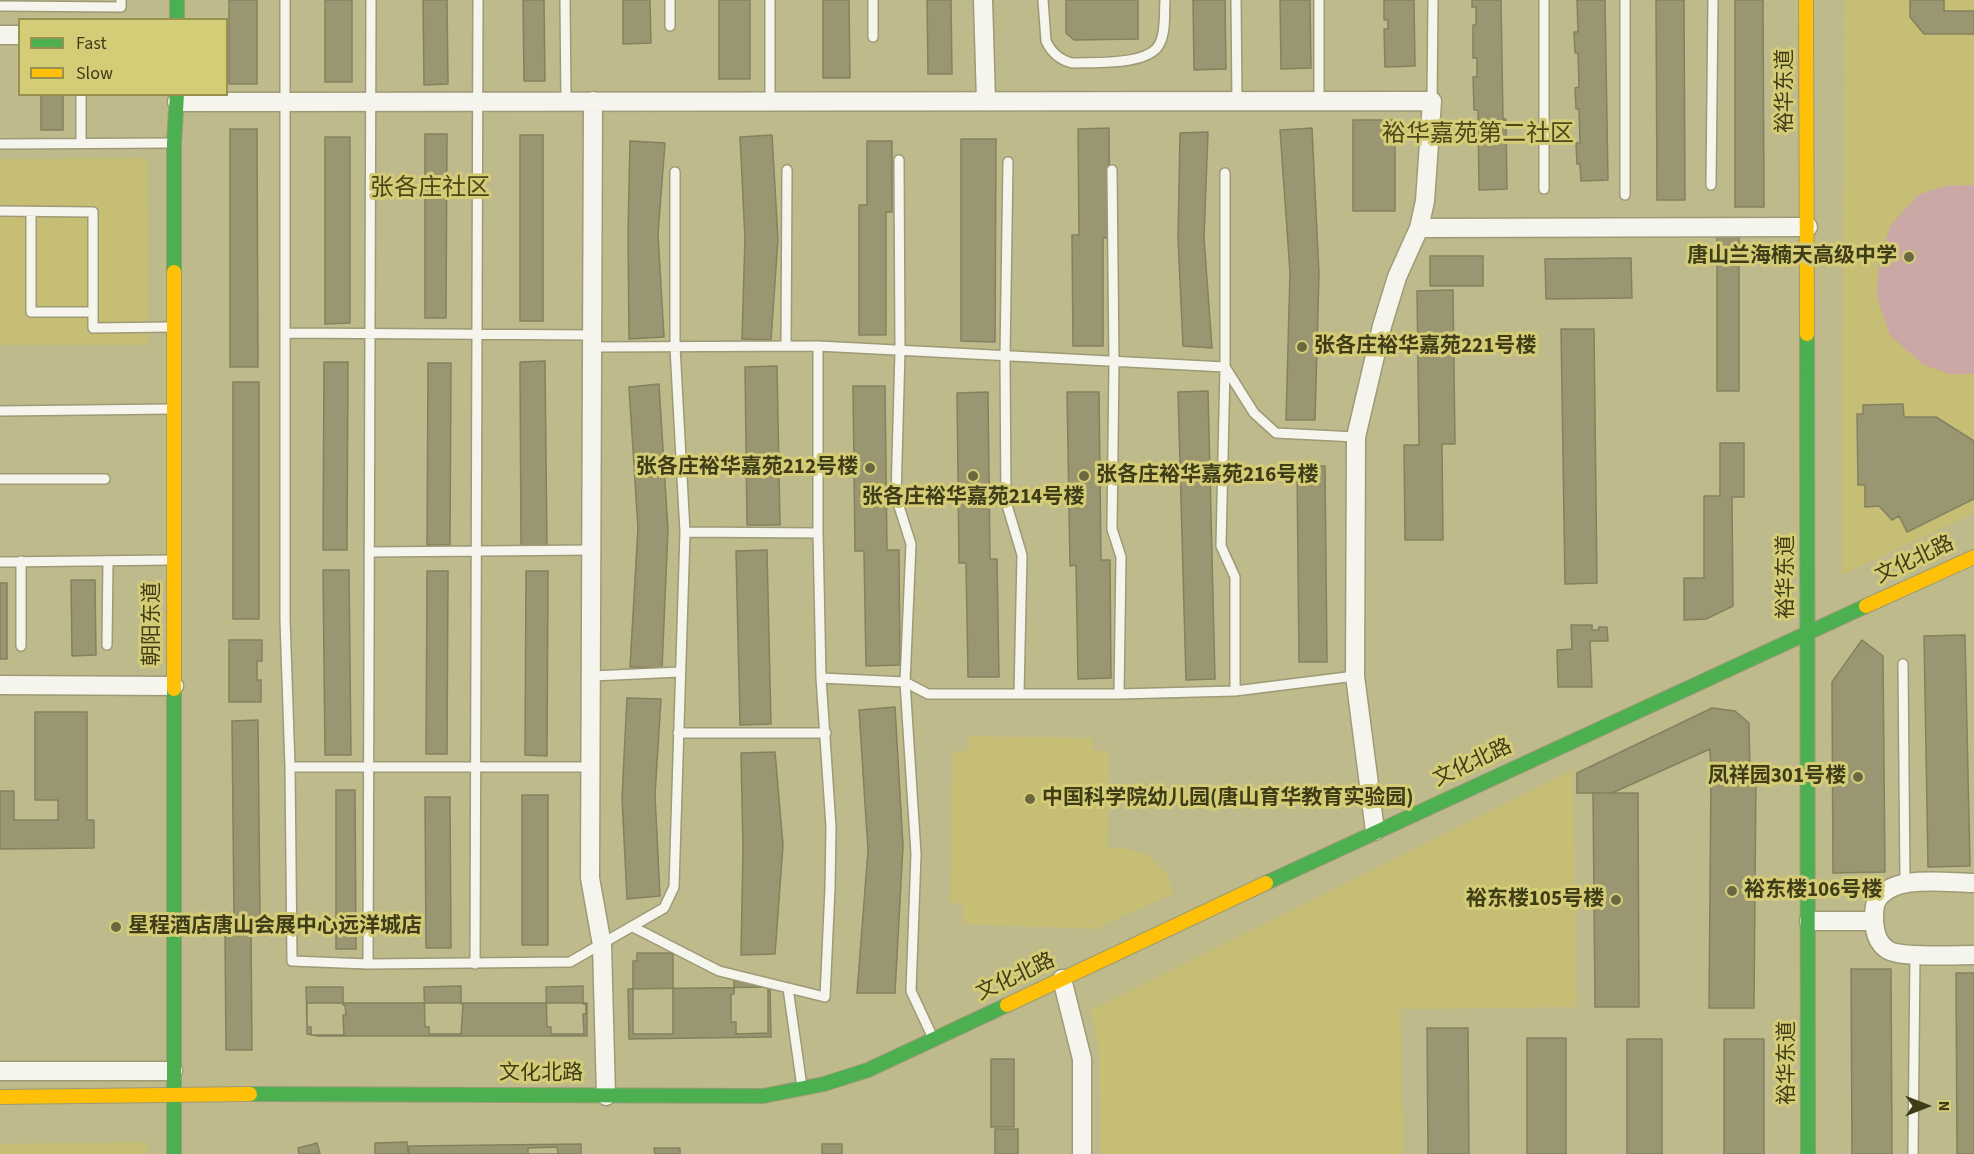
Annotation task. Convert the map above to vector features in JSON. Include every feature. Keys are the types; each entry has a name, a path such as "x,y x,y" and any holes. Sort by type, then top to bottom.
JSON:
{"street":[{"path":"177,0 177,18"},
{"path":"983,0 986,101"},
{"name":"裕华东道","path":"1806,0 1808,1154"},
{"path":"0,35 18,35"},
{"path":"177,98 285,101 1432,101 1425,201 1419,228 1396,277 1356,437 1355,676 1375,831"},
{"name":"朝阳东道","path":"174,1154 174,142 177,98"},
{"path":"593,101 590,878 602,945 606,1096"},
{"path":"1419,228 1808,227"},
{"name":"文化北路","path":"0,1097 174,1094 764,1096 802,1090 846,1079 883,1064 1375,831 1974,557"},
{"path":"0,685 174,686"},
{"path":"1974,883 1905,882 1888,888 1875,903 1874,921 1876,938 1888,950 1915,955 1974,955"},
{"path":"1809,921 1874,921"},
{"path":"1062,979 1082,1059 1083,1154"},
{"path":"0,1071 173,1071"}],"lane":[{"path":"0,6 121,7 121,0"},
{"path":"285,0 285,619 290,767 292,961 368,964 570,962 664,908 674,887 685,532 675,347 675,172"},
{"path":"368,964 371,0"},
{"path":"475,964 478,0"},
{"path":"565,0 566,101"},
{"path":"670,0 670,26"},
{"path":"770,0 770,100"},
{"path":"873,0 873,37"},
{"path":"1043,0 1046,41 1063,61 1072,63 1137,59 1153,52 1163,36 1165,0"},
{"path":"1236,0 1238,101"},
{"path":"1319,0 1319,101"},
{"path":"1432,101 1433,0"},
{"path":"1544,0 1544,189"},
{"path":"1625,0 1625,195"},
{"path":"1711,185 1713,0"},
{"path":"81,96 81,143"},
{"path":"0,144 174,142"},
{"path":"899,160 900,351 896,497 911,544 905,682 916,854 911,991 934,1040"},
{"path":"1008,162 1005,356 1006,502 1022,555 1018,694"},
{"path":"786,346 787,170"},
{"path":"1112,170 1114,362 1112,529 1121,557 1119,694"},
{"path":"1225,173 1225,367 1221,546 1235,577 1235,691"},
{"path":"0,212 93,212 93,328 174,327"},
{"path":"31,212 31,312 93,312"},
{"path":"285,333 477,334 675,347 818,346 1225,367"},
{"path":"633,927 719,971 825,997 831,837 821,678 818,346"},
{"path":"1225,367 1254,413 1276,433 1356,437"},
{"path":"0,411 174,409"},
{"path":"0,479 105,479"},
{"path":"685,532 818,533"},
{"path":"369,552 592,550"},
{"path":"0,561 174,560"},
{"path":"21,561 21,646"},
{"path":"107,645 108,561"},
{"path":"1903,664 1905,882"},
{"path":"592,676 680,672"},
{"path":"821,678 905,682 928,694 1119,694 1235,691 1355,676"},
{"path":"678,733 825,733"},
{"path":"290,767 592,767"},
{"path":"1913,1154 1915,955"},
{"path":"788,988 802,1090"}],"shaded area":[{"name":"唐山兰海楠天高级中学","path":"1844,0 1974,0 1974,513 1842,575"},
{"path":"147,158 148,345 0,345 0,159"},
{"path":"1974,185 1974,374 1949,374 1922,364 1890,335 1877,297 1879,259 1891,225 1918,195 1945,186"},
{"name":"中国科学院幼儿园(唐山育华教育实验园)","path":"969,736 1092,738 1092,750 1109,751 1107,847 1147,854 1167,874 1174,893 1096,929 963,924 963,903 950,903 953,751 969,751"},
{"path":"1573,769 1576,1007 1401,1009 1403,1154 1101,1154 1099,1048 1090,1010"},
{"path":"147,1142 147,1154 0,1154 0,1144"}],"building":[{"path":"229,0 257,0 257,84 229,84"},
{"path":"325,0 352,0 352,82 325,82"},
{"path":"423,0 447,0 448,84 424,85"},
{"path":"523,0 544,0 545,81 524,81"},
{"path":"623,0 650,0 651,43 623,44"},
{"path":"719,0 750,0 750,79 719,79"},
{"path":"823,0 849,0 850,78 823,78"},
{"path":"927,0 951,0 952,74 928,74"},
{"path":"1066,0 1138,0 1138,39 1074,40 1066,33"},
{"path":"1193,0 1225,0 1226,69 1194,70"},
{"path":"1280,0 1310,0 1311,68 1281,69"},
{"path":"1384,0 1414,0 1415,66 1385,67 1384,29 1388,29 1388,20 1384,20"},
{"path":"1472,0 1501,0 1507,189 1479,190 1478,110 1474,110 1473,77 1477,77 1477,58 1473,58 1473,25 1476,25 1476,7 1472,7"},
{"path":"1577,0 1605,0 1608,180 1581,181 1580,164 1577,164 1576,143 1580,143 1579,109 1576,109 1575,88 1579,87 1578,53 1575,53 1574,32 1578,32"},
{"path":"1656,0 1684,0 1685,200 1657,200"},
{"path":"1735,0 1763,0 1764,207 1735,207"},
{"path":"1910,0 1944,0 1944,11 1974,11 1974,34 1924,34 1910,17"},
{"path":"41,96 63,96 63,130 41,130"},
{"path":"1353,120 1395,120 1395,211 1353,211"},
{"path":"1109,128 1110,238 1103,238 1103,346 1073,346 1072,235 1079,235 1078,129"},
{"name":"张各庄裕华嘉苑221号楼","path":"1312,128 1319,274 1315,420 1286,420 1290,272 1280,130"},
{"path":"230,129 257,129 258,367 230,367"},
{"path":"1208,132 1204,238 1212,348 1183,346 1178,238 1180,133"},
{"path":"425,134 447,134 446,318 425,318"},
{"path":"520,135 543,135 543,321 520,321"},
{"path":"772,135 778,239 771,340 742,339 745,238 740,137"},
{"path":"325,137 350,137 350,323 325,324"},
{"path":"961,139 996,139 995,342 961,341"},
{"path":"630,141 665,143 658,234 664,337 629,339"},
{"path":"867,141 892,141 892,212 886,212 886,335 859,335 859,205 867,205"},
{"path":"1717,231 1739,231 1739,391 1717,391"},
{"path":"1430,256 1483,256 1483,286 1430,286"},
{"path":"1631,258 1632,298 1546,299 1545,259"},
{"path":"1453,290 1455,444 1442,444 1443,540 1405,540 1404,445 1419,445 1417,291"},
{"path":"1561,329 1594,329 1597,583 1565,584"},
{"path":"545,361 547,548 521,548 520,362"},
{"path":"324,362 348,362 347,550 323,550"},
{"path":"428,363 451,363 450,545 427,545"},
{"path":"777,366 780,525 747,525 745,367"},
{"path":"233,382 259,382 259,619 233,619"},
{"path":"659,384 668,530 662,668 630,667 638,528 629,387"},
{"name":"张各庄裕华嘉苑212号楼","path":"853,386 885,386 887,550 899,550 900,665 866,666 864,551 855,551"},
{"path":"1208,391 1215,679 1186,680 1178,392"},
{"name":"张各庄裕华嘉苑214号楼","path":"988,392 990,559 997,559 999,677 968,677 966,563 959,563 957,393"},
{"name":"张各庄裕华嘉苑216号楼","path":"1067,392 1099,392 1101,560 1110,560 1111,678 1078,679 1076,565 1070,566"},
{"path":"1903,404 1904,417 1936,417 1974,441 1974,499 1907,532 1899,516 1892,520 1879,506 1865,507 1865,485 1858,485 1857,414 1863,414 1863,405"},
{"path":"1720,443 1744,443 1744,497 1732,497 1733,606 1706,619 1684,620 1684,578 1704,578 1704,496 1720,496"},
{"path":"1325,466 1327,662 1299,662 1297,467"},
{"path":"767,550 771,724 740,725 736,551"},
{"path":"323,570 349,570 351,755 325,755"},
{"path":"427,571 448,571 447,754 426,754"},
{"path":"526,571 548,571 547,756 525,755"},
{"path":"71,580 95,580 96,655 72,656"},
{"path":"0,583 7,583 7,659 0,659"},
{"path":"1571,625 1592,625 1592,630 1607,627 1608,641 1590,641 1592,687 1558,687 1557,650 1572,649"},
{"path":"1965,635 1970,866 1928,867 1924,636"},
{"path":"229,640 262,640 262,661 257,661 257,680 261,680 261,702 229,702"},
{"name":"凤祥园301号楼","path":"1862,640 1883,656 1885,872 1833,873 1832,682"},
{"path":"627,698 661,699 655,795 660,896 627,899 622,798"},
{"path":"895,707 903,846 895,993 857,993 868,850 859,710"},
{"path":"1712,708 1735,711 1749,723 1750,774 1711,774 1710,749 1612,793 1577,793 1577,773"},
{"path":"35,712 87,712 87,820 94,820 94,848 0,849 0,791 14,791 14,820 58,820 58,800 35,800"},
{"path":"258,720 260,918 234,918 232,721"},
{"path":"775,752 783,845 775,954 741,955 743,848 741,753"},
{"name":"裕东楼106号楼","path":"1711,774 1756,774 1754,1008 1709,1008"},
{"path":"336,790 355,790 356,949 336,949"},
{"name":"裕东楼105号楼","path":"1593,793 1638,793 1639,1007 1595,1007"},
{"path":"522,795 548,795 548,945 522,945"},
{"path":"425,797 450,797 451,948 426,948"},
{"path":"225,933 251,933 252,1050 226,1050"},
{"path":"637,953 673,953 673,1034 633,1034 633,961 637,961"},
{"path":"1851,969 1891,969 1892,1154 1852,1154"},
{"path":"1956,973 1974,973 1974,1154 1957,1154"},
{"path":"768,980 768,1033 736,1034 736,1022 731,1022 731,994 734,994 734,981"},
{"path":"461,986 461,1004 463,1004 461,1034 429,1034 429,1027 425,1027 424,987"},
{"path":"583,986 583,1004 586,1004 586,1014 583,1014 584,1034 551,1034 551,1027 547,1027 546,987"},
{"path":"306,987 343,987 343,1005 345,1005 346,1015 343,1015 344,1035 311,1035 311,1027 307,1027"},
{"path":"770,987 771,1037 629,1039 628,989"},
{"path":"307,1003 587,1003 587,1036 318,1036 307,1034"},
{"path":"1427,1028 1468,1028 1469,1154 1428,1154"},
{"path":"1527,1038 1566,1038 1566,1154 1527,1154"},
{"path":"1627,1039 1662,1039 1662,1154 1627,1154"},
{"path":"1724,1039 1764,1039 1764,1154 1724,1154"},
{"path":"991,1059 1014,1059 1014,1127 991,1127"},
{"path":"995,1129 1018,1129 1018,1154 995,1154"},
{"path":"407,1142 408,1154 375,1154 375,1143"},
{"path":"317,1143 320,1154 299,1154 298,1148"},
{"path":"581,1144 581,1154 409,1154 409,1146"},
{"path":"822,1144 842,1144 842,1154 822,1154"},
{"path":"557,1147 558,1154 528,1154 528,1148"},
{"path":"654,1148 680,1148 680,1154 655,1154"}],"traffic: fast":[{"path":"177,0 177,18"},
{"path":"174,272 174,143 177,96"},
{"path":"1807,334 1808,1154"},
{"path":"1266,883 1866,606"},
{"path":"174,689 174,1154"},
{"path":"250,1094 763,1096 824,1084 868,1070 1007,1005"}],"traffic: slow":[{"path":"1806,0 1807,334"},
{"path":"174,272 174,689"},
{"path":"1866,606 1974,557"},
{"path":"1007,1005 1266,883"},
{"path":"0,1097 250,1094"}],"place":[{"name":"唐山兰海楠天高级中学","path":"1909,257"},
{"name":"张各庄裕华嘉苑221号楼","path":"1302,347"},
{"name":"张各庄裕华嘉苑212号楼","path":"870,468"},
{"name":"张各庄裕华嘉苑214号楼","path":"973,476"},
{"name":"张各庄裕华嘉苑216号楼","path":"1084,476"},
{"name":"凤祥园301号楼","path":"1858,777"},
{"name":"中国科学院幼儿园(唐山育华教育实验园)","path":"1030,799"},
{"name":"裕东楼106号楼","path":"1732,891"},
{"name":"裕东楼105号楼","path":"1616,900"},
{"name":"星程酒店唐山会展中心远洋城店","path":"116,927"}],"district":[{"name":"裕华嘉苑第二社区","path":"1478,136"},
{"name":"张各庄社区","path":"430,190"}]}
